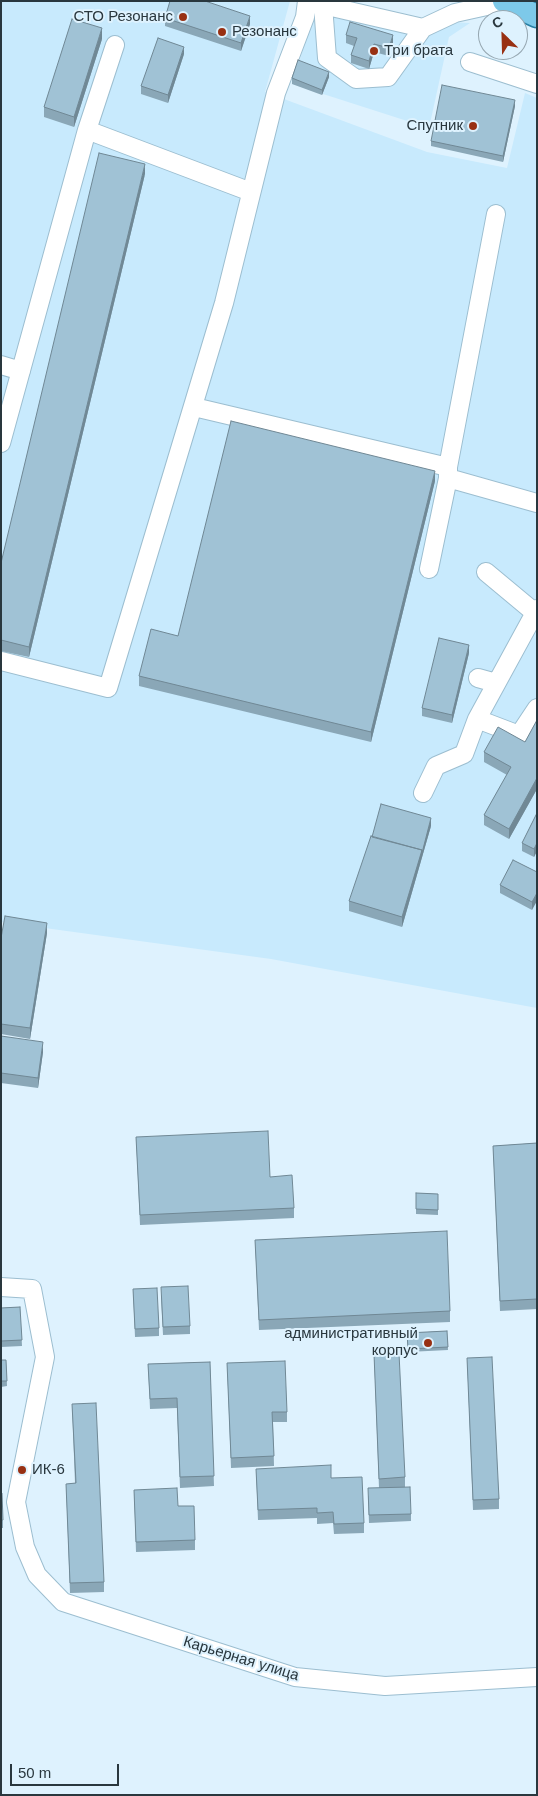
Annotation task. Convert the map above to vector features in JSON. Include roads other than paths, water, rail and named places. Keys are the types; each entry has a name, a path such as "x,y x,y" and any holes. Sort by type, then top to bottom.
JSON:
{"main road":[{"path":"505,2 537,16"}],"street":[{"path":"318,3 327,58 356,79 388,77 424,28 455,13 505,2"},
{"path":"318,3 424,28"},
{"path":"1,661 108,688 224,302 276,93 305,17 318,3"},
{"path":"1,443 87,130 115,45"},
{"path":"470,62 537,84"},
{"path":"87,130 251,192"},
{"path":"429,569 496,214"},
{"path":"1,365 21,371"},
{"path":"194,407 448,473 537,503"},
{"path":"423,793 436,766 464,754 477,719 536,610 486,572"},
{"path":"478,678 496,683"},
{"path":"477,719 518,735 537,708"},
{"name":"Карьерная улица","path":"1,1287 32,1289 45,1357 16,1502 25,1547 37,1575 63,1602 295,1677 385,1686 537,1676"}],"place":[{"name":"СТО Резонанс","path":"183,17"},
{"name":"Резонанс","path":"222,32"},
{"name":"Три брата","path":"374,51"},
{"name":"Спутник","path":"473,126"},
{"name":"административный корпус","path":"428,1343"},
{"name":"ИК-6","path":"22,1470"}]}
